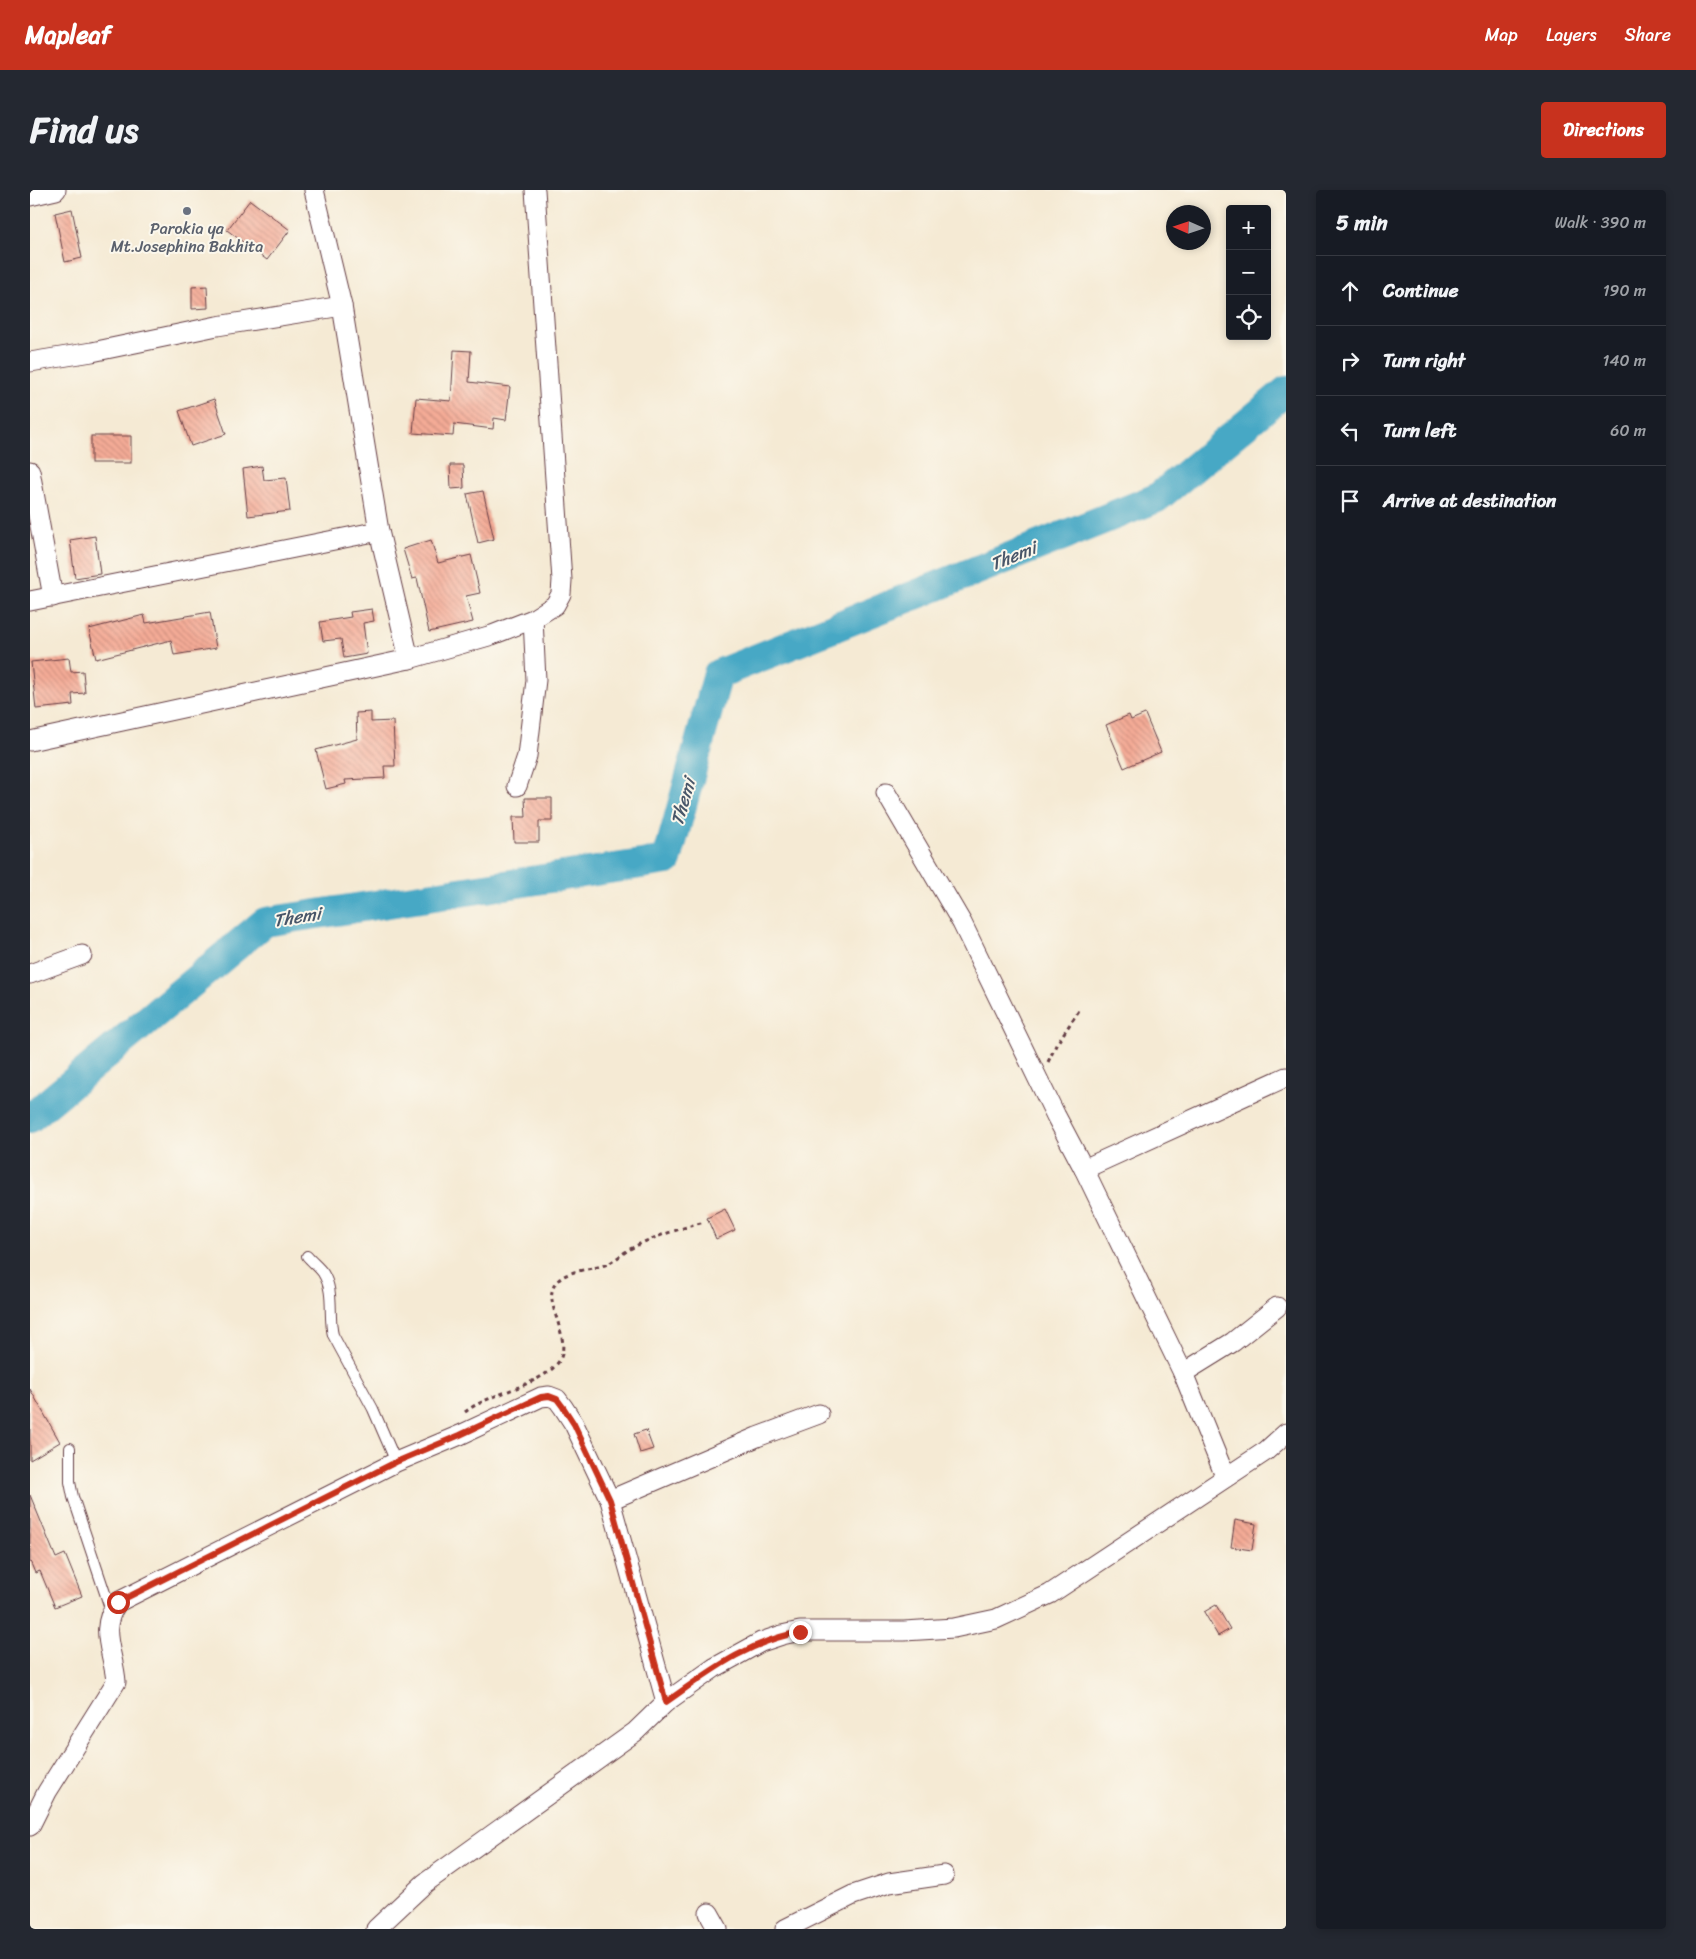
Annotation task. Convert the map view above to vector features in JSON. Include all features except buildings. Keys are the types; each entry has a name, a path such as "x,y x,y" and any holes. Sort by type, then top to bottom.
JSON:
{"street":[{"path":"30,196 56,190"},
{"path":"314,190 342,306 379,531 409,659"},
{"path":"30,741 409,659 492,636 533,619 555,605 561,594 562,580 535,190"},
{"path":"30,362 92,352 218,326 342,306"},
{"path":"30,470 54,598"},
{"path":"30,601 54,598 379,531"},
{"path":"517,786 527,756 536,680 533,619"},
{"path":"886,793 962,923 1183,1373 1225,1476"},
{"path":"30,974 82,955"},
{"path":"1084,1169 1286,1077"},
{"path":"1183,1373 1233,1342 1277,1307"},
{"path":"30,1826 47,1792 116,1682 107,1635 108,1618 118,1602 396,1462 460,1435 541,1397 549,1396 557,1399 574,1424 610,1500 666,1702"},
{"path":"610,1500 757,1437 819,1414"},
{"path":"376,1929 425,1883 635,1732 666,1702 714,1668 761,1642 782,1635 800,1632 904,1631 954,1628 996,1619 1050,1594 1225,1476 1266,1451 1286,1432"},
{"path":"785,1929 853,1895 889,1883 944,1875"}],"lane":[{"path":"307,1256 323,1273 329,1287 330,1324 333,1335 373,1408 396,1462"},
{"path":"70,1448 70,1482 73,1496 112,1611"}],"path":[{"path":"1040,1081 1056,1045 1080,1009"},
{"path":"460,1435 464,1415 467,1410 543,1375 557,1364 562,1353 561,1333 552,1298 552,1289 557,1282 568,1274 609,1263 633,1247 670,1232 704,1222"}],"waterway":[{"name":"Themi","path":"30,1118 265,922 667,860 718,674 1157,498 1286,391"}],"place":[{"name":"Parokia ya Mt.Josephina Bakhita","path":"187,211"}],"route":[{"path":"118,1602 396,1462 460,1435 541,1397 549,1396 557,1399 574,1424 610,1500 666,1702 714,1668 761,1642 782,1635 800,1632"}]}
